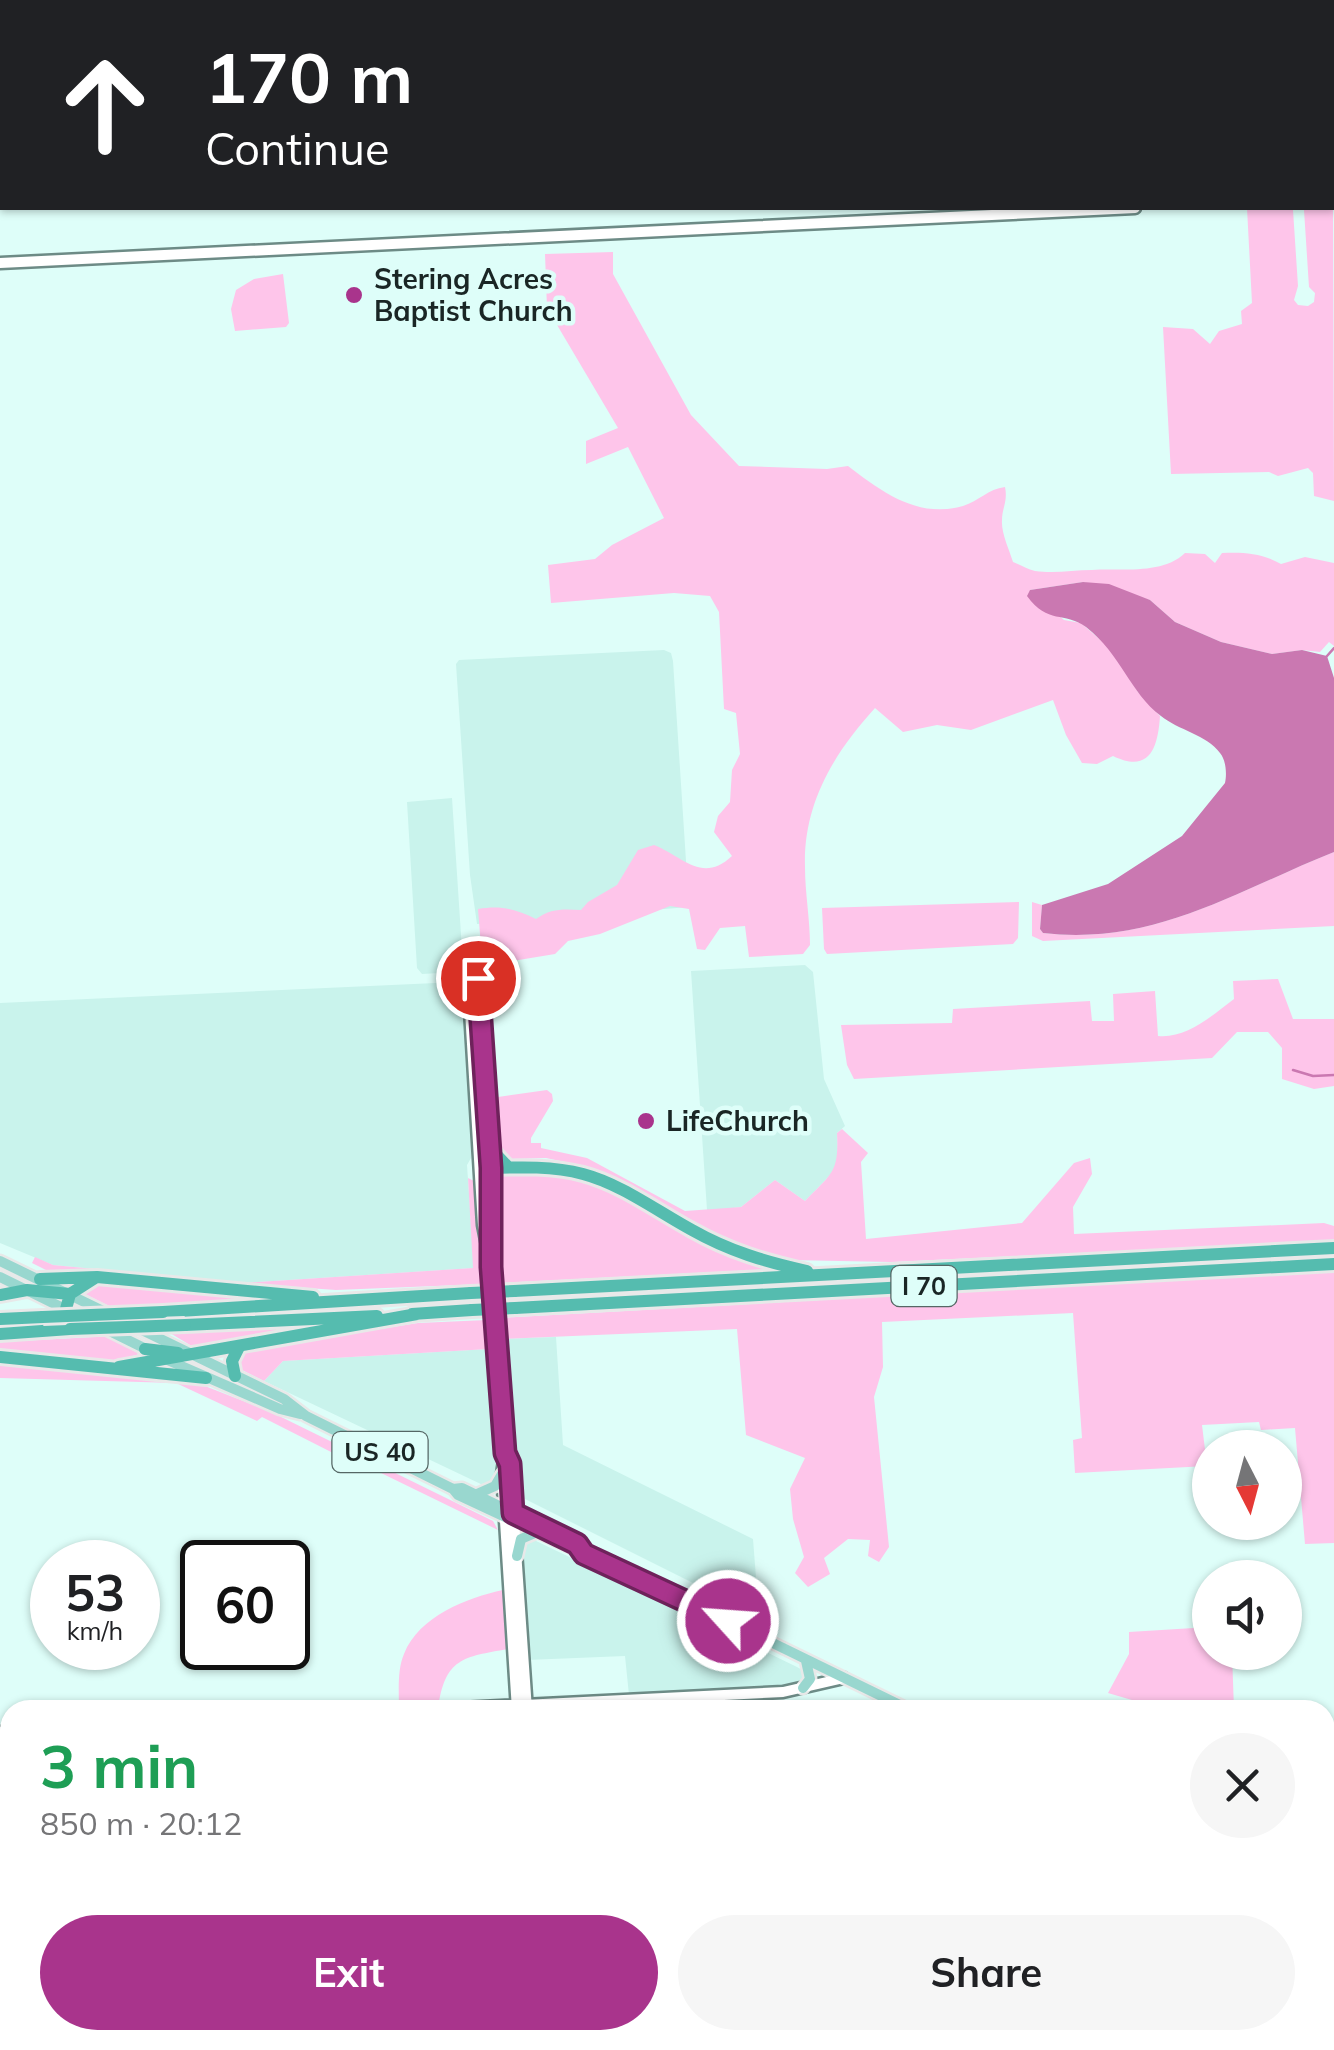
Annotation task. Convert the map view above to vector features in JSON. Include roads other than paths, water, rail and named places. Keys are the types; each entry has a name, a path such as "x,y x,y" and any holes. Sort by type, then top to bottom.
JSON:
{"highway":[{"path":"490,1148 508,1167"},
{"path":"491,1168 583,1174 606,1182 738,1253 824,1274"},
{"name":"I 70","path":"0,1319 1334,1248"},
{"name":"I 70","path":"0,1334 1334,1264"},
{"path":"0,1295 27,1290 70,1294 97,1277"},
{"path":"40,1279 97,1277 330,1300"},
{"path":"66,1309 70,1294"},
{"path":"119,1367 417,1314"},
{"path":"135,1364 146,1348 146,1331"},
{"path":"235,1376 232,1361 238,1346"},
{"path":"146,1348 193,1354"},
{"path":"0,1360 119,1367 206,1378"}],"main road":[{"path":"0,263 1094,210"},
{"path":"491,1267 483,1226 473,978 490,1148 491,1267 504,1447 502,1474 516,1556 522,1700"},
{"name":"US 40","path":"0,1261 284,1399 306,1416"},
{"name":"US 40","path":"0,1276 206,1378 306,1416 453,1488 475,1494 535,1533 889,1700"},
{"path":"504,1447 510,1464 509,1515 521,1700"},
{"path":"475,1494 495,1486 502,1474"},
{"name":"US 40","path":"453,1488 458,1496 577,1544 584,1554"},
{"path":"516,1556 522,1539 535,1533"},
{"path":"803,1688 810,1679 806,1660"},
{"path":"660,1700 780,1693 844,1678"}],"waterway":[{"path":"1327,656 1334,648"},
{"path":"1293,1070 1313,1076 1334,1075"}],"place":[{"name":"Stering Acres Baptist Church","path":"354,295"},
{"name":"LifeChurch","path":"646,1121"}]}
